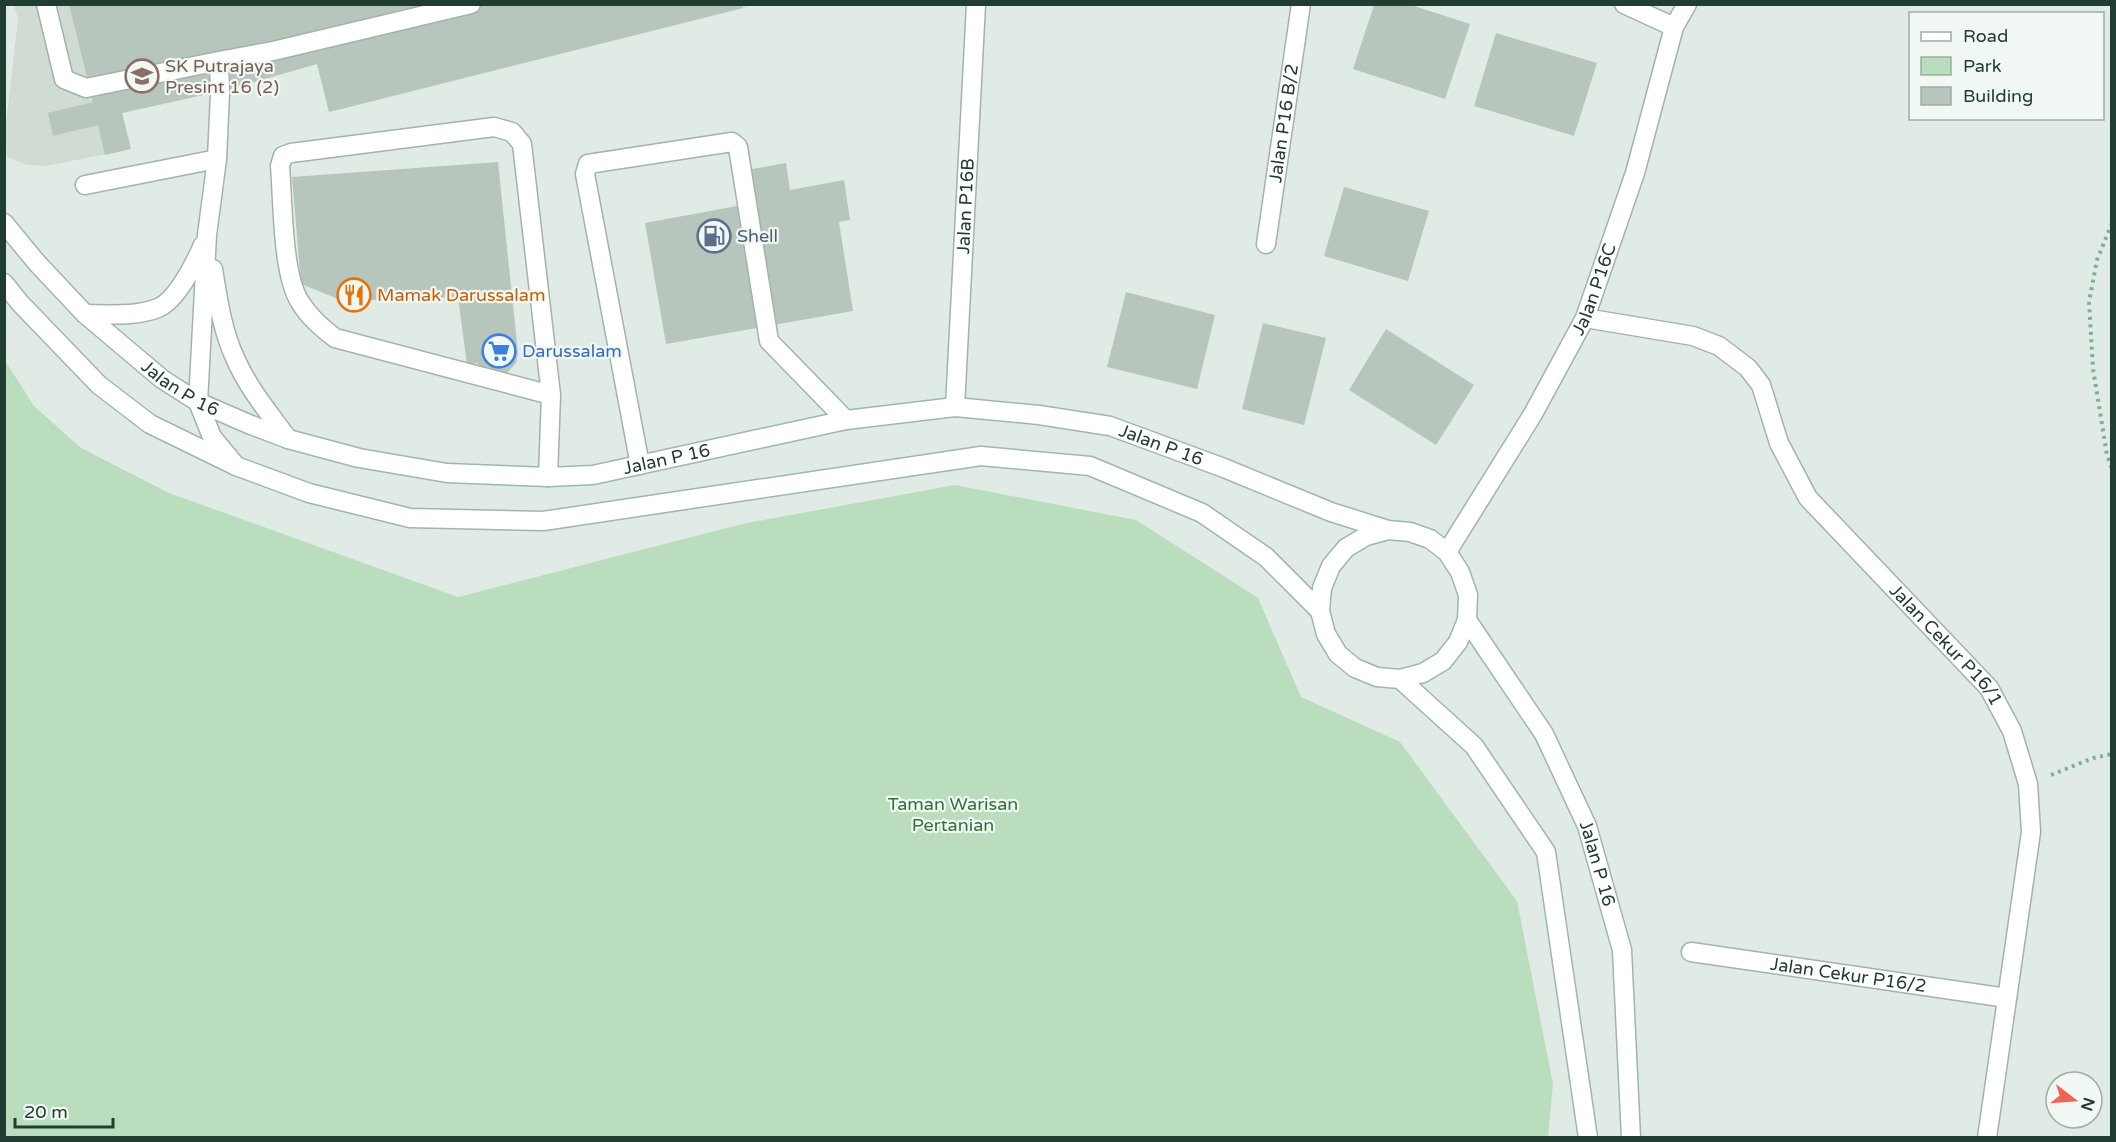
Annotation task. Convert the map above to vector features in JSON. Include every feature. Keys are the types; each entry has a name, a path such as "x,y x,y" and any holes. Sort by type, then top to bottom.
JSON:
{"street":[{"path":"46,4 64,79 86,88 273,51 471,4"},
{"name":"Jalan P16B","path":"955,407 976,4"},
{"name":"Jalan P16 B/2","path":"1266,244 1302,4"},
{"path":"1624,4 1674,27"},
{"name":"Jalan P16C","path":"1447,552 1533,414 1584,318 1635,173 1674,27 1687,4"},
{"path":"219,61 217,159 207,235 198,402 212,437 236,466"},
{"path":"548,477 551,395 522,144 512,132 494,127 291,153 283,156 280,166 289,278 298,300 309,316 321,327 335,338 551,395"},
{"path":"640,465 585,174 588,164 732,142 738,147 769,341 846,420"},
{"path":"85,185 217,159"},
{"name":"Jalan P 16","path":"4,223 37,263 85,314 162,379 198,402 288,439 359,458 447,473 548,477 593,475 846,420 955,407 1039,415 1110,426 1224,468 1331,512 1388,530 1410,532 1430,539 1447,552 1461,572 1468,595 1467,620 1458,642 1443,661 1423,673 1400,679 1377,677 1355,668 1338,654 1326,634 1320,611 1322,588 1326,577 1331,566 1346,548 1366,536 1388,530"},
{"path":"85,314 138,314 160,307 179,288 190,272 207,235"},
{"path":"207,235 220,314 235,359 260,401 288,439"},
{"name":"Jalan P 16","path":"4,283 20,303 99,385 150,424 236,466 309,493 410,518 543,521 981,456 1090,466 1202,513 1266,557 1320,611"},
{"name":"Jalan Cekur P16/1","path":"1584,318 1693,336 1719,346 1748,368 1761,385 1779,443 1808,498 1989,688 2012,731 2028,784 2031,832 1988,1137"},
{"name":"Jalan P 16","path":"1467,620 1544,734 1587,826 1622,950 1631,1137"},
{"path":"1400,679 1474,746 1546,852 1588,1137"},
{"name":"Jalan Cekur P16/2","path":"1691,952 2007,998"}],"path":[{"path":"2112,223 2097,260 2089,302 2093,369 2107,455 2112,469"},
{"path":"2028,784 2092,758 2112,754"}],"shaded area":[{"name":"SK Putrajaya Presint 16 (2)","path":"14,5 751,5 329,112 317,64 230,89 122,113 131,149 46,166 27,165 7,157 5,132 18,19"}],"green space":[{"name":"Taman Warisan Pertanian","path":"4,359 34,406 81,448 169,493 458,597 742,524 955,485 1136,520 1258,598 1301,697 1400,742 1517,901 1553,1084 1548,1137 5,1137"}],"building":[{"name":"SK Putrajaya Presint 16 (2)","path":"69,4 742,4 743,8 329,112 317,64 230,89 122,113 131,149 105,155 98,125 53,136 48,113 93,102"},
{"path":"1374,5 1411,5 1470,24 1445,99 1353,69"},
{"path":"1496,33 1597,63 1574,136 1474,106"},
{"path":"498,162 518,353 516,363 507,373 501,376 482,371 477,363 467,365 458,297 343,301 301,284 292,177"},
{"path":"786,163 790,190 844,180 850,220 839,222 853,311 666,344 645,223 753,203 747,170"},
{"path":"1344,187 1429,211 1408,281 1324,256"},
{"path":"1126,292 1215,315 1197,389 1107,367"},
{"path":"1263,323 1326,338 1304,425 1242,409"},
{"path":"1386,329 1474,385 1436,445 1349,390"}],"place":[{"name":"SK Putrajaya Presint 16 (2)","path":"142,76"},
{"name":"Shell","path":"714,236"},
{"name":"Mamak Darussalam","path":"354,295"},
{"name":"Darussalam","path":"499,351"}]}
